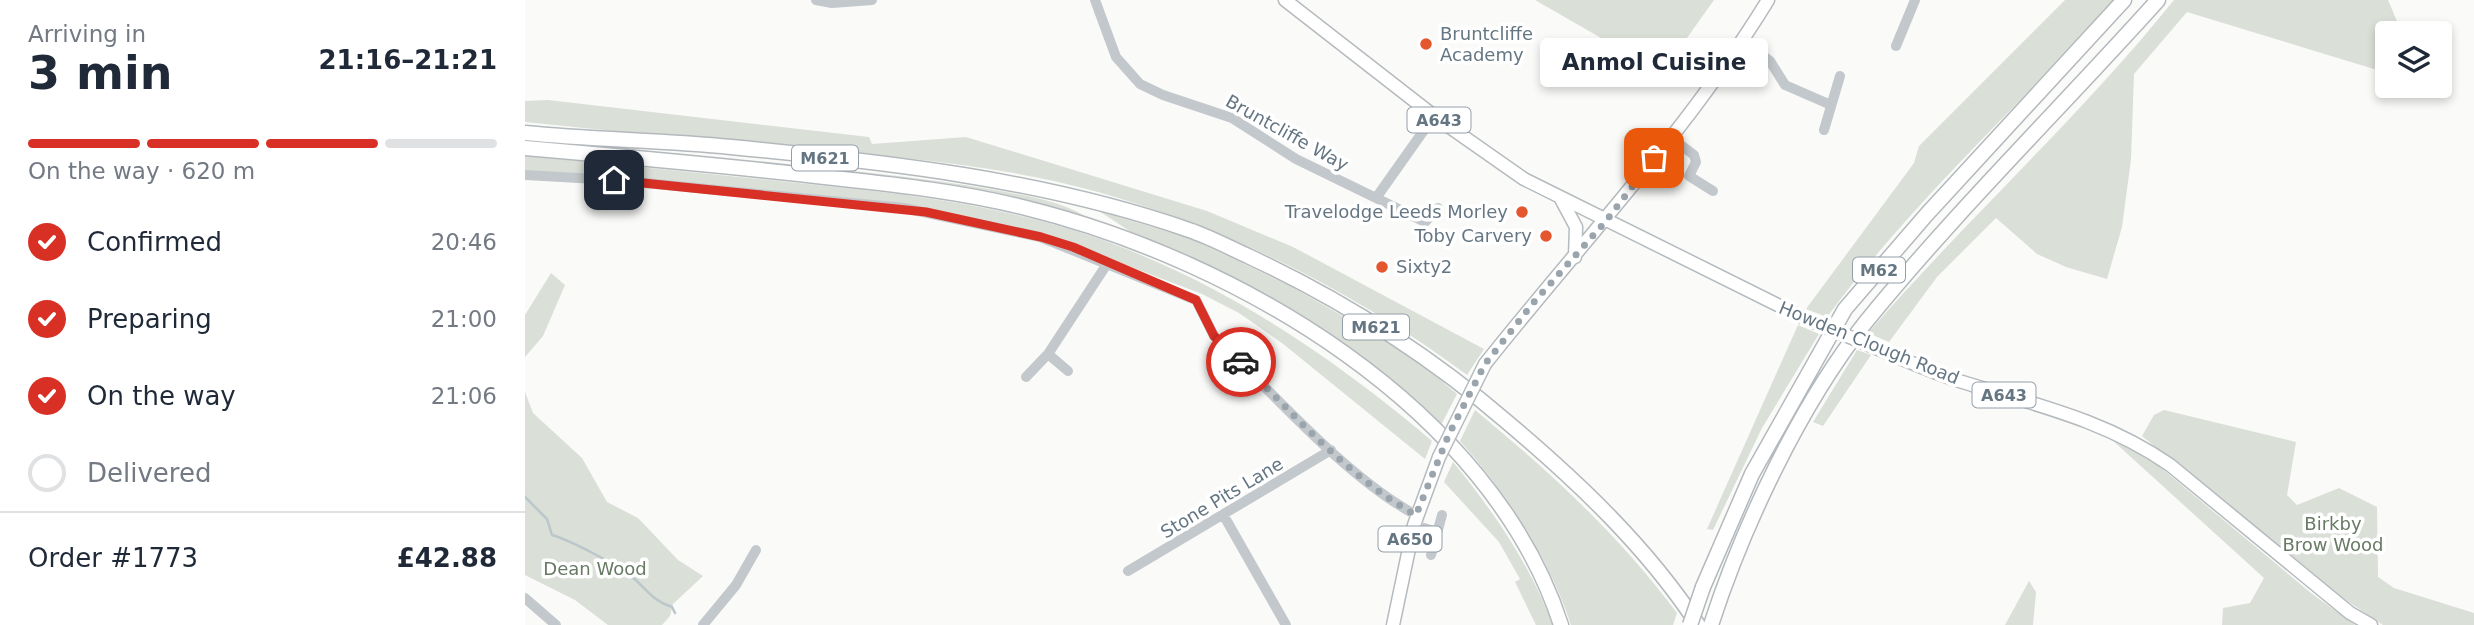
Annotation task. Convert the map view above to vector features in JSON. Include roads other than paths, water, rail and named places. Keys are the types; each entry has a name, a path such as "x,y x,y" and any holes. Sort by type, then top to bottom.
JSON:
{"highway":[{"name":"M62","path":"1690,625 1703,587 1752,474 1845,309 1927,214 2124,0"},
{"name":"M62","path":"1713,619 1729,569 1770,480 1818,396 1864,324 2158,0"},
{"name":"M621","path":"525,133 729,147 1000,181 1099,203 1191,230 1296,279 1415,350 1480,398 1538,448 1649,556 1698,625"},
{"name":"M621","path":"525,148 763,170 968,196 1028,208 1146,247 1225,283 1283,314 1362,364 1454,445 1519,532 1551,592 1561,625"}],"main road":[{"name":"A643","path":"1285,0 1434,116 1524,178 1606,221"},
{"name":"A650","path":"1393,625 1415,520 1439,457 1485,364 1606,221 1742,40 1768,0"},
{"path":"1560,197 1576,227 1575,257"},
{"name":"Howden Clough Road","path":"1606,221 1802,317 1876,348 1952,379 2087,421 2133,440 2170,465 2350,613 2371,625"}],"street":[{"path":"816,0 872,0"},
{"name":"Bruntcliffe Way","path":"1095,0 1116,57 1140,84 1163,95 1232,118 1296,159 1425,222 1438,208"},
{"path":"1896,46 1915,0"},
{"path":"1742,40 1770,61 1785,85 1831,105"},
{"path":"1823,130 1840,76"},
{"path":"1376,198 1434,116"},
{"path":"1670,137 1695,155 1696,162 1689,176 1713,191"},
{"path":"1630,141 1654,158"},
{"path":"525,176 614,180 882,205 1008,229 1073,247 1107,264 1196,300 1214,336 1331,450 1415,520 1437,532"},
{"path":"1025,377 1048,354 1107,264"},
{"path":"1048,354 1068,371"},
{"name":"Stone Pits Lane","path":"1128,572 1331,450"},
{"path":"1431,555 1442,515"},
{"path":"1224,516 1286,625"},
{"path":"703,625 736,585 756,550"},
{"path":"525,598 556,625"}],"waterway":[{"path":"525,497 547,519 552,535 623,570 654,598 672,607 675,613"}],"place":[{"name":"Bruntcliffe Academy","path":"1426,44"},
{"name":"Anmol Cuisine","path":"1654,158"},
{"name":"Travelodge Leeds Morley","path":"1522,212"},
{"name":"Toby Carvery","path":"1546,236"},
{"name":"Sixty2","path":"1382,267"}],"park label":[{"name":"Birkby Brow Wood","path":"2333,534"},
{"name":"Dean Wood","path":"595,569"}]}
